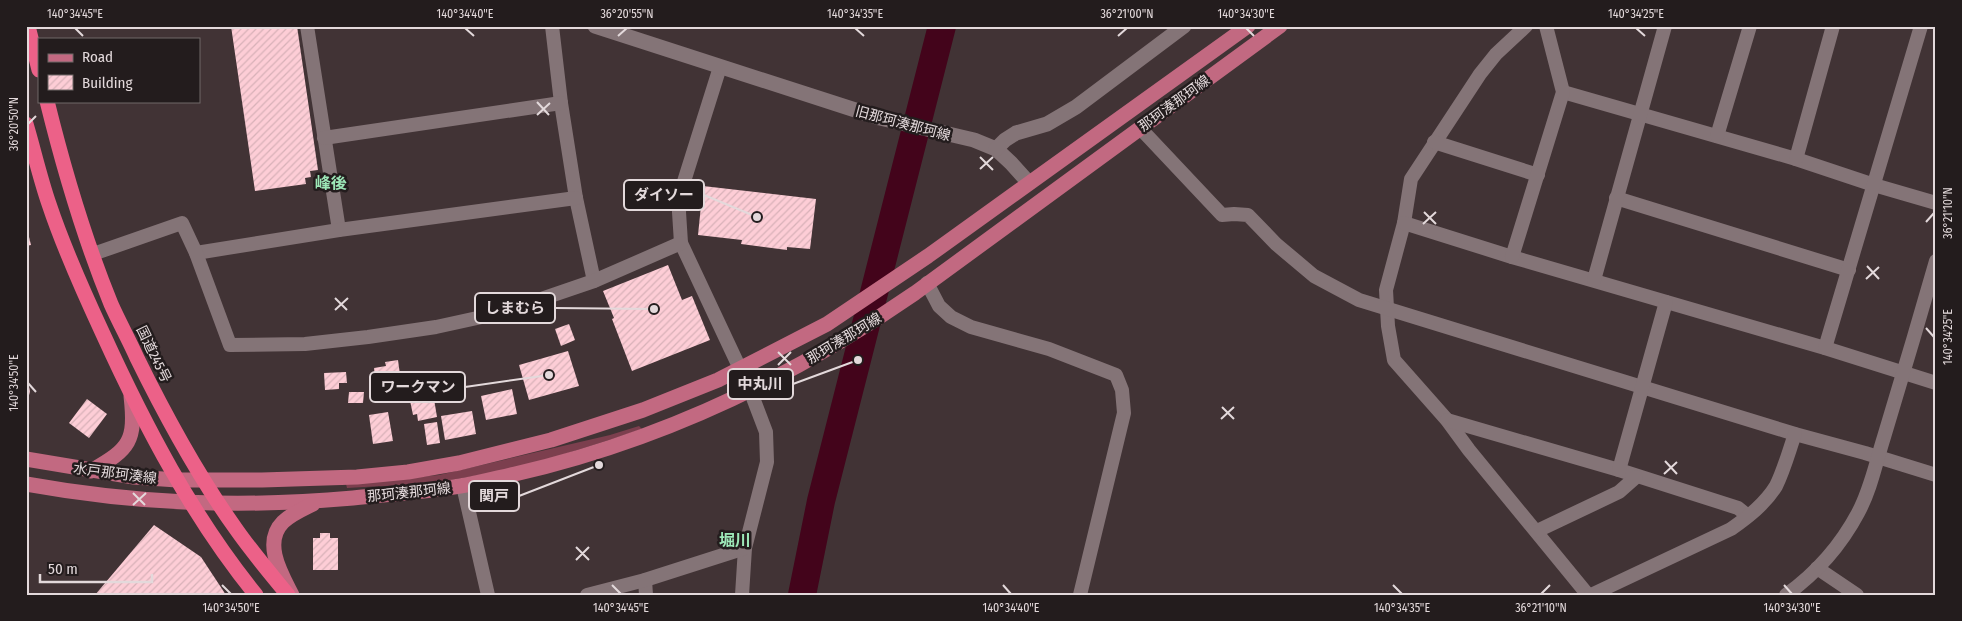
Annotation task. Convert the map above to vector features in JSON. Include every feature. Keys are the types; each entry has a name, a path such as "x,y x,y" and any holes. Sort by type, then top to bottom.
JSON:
{"highway":[{"path":"28,26 38,66"},
{"name":"国道245号","path":"47,102 66,175 111,305 145,375 182,443 219,504 237,531 288,595"},
{"path":"26,124 49,204 71,264 131,396 192,504 226,555 256,595"}],"main road":[{"name":"那珂湊那珂線","path":"204,480 262,480 357,476 408,472 459,463 551,440 686,394 741,369 827,324 928,256 1248,26"},
{"name":"那珂湊那珂線","path":"219,504 318,501 410,494 464,486 560,463 638,439 696,415 822,353 914,293 1280,26"},
{"path":"90,471 118,454 129,442 132,426 131,396"},
{"name":"水戸那珂湊線","path":"26,459 134,477 204,480"},
{"name":"水戸那珂湊線","path":"26,484 127,499 219,504"},
{"path":"292,595 275,560 277,530 283,521 318,501"}],"street":[{"path":"307,26 339,230"},
{"path":"552,26 561,103 576,198 594,281"},
{"name":"旧那珂湊那珂線","path":"595,26 880,118 974,140 996,150 1029,183"},
{"path":"996,150 1005,140 1016,133 1047,124 1076,107 1184,26"},
{"path":"1526,26 1496,54 1480,74 1411,179 1404,223 1386,290 1388,326 1394,360 1447,420 1469,450 1590,595 1731,529 1748,516 1762,503 1776,485 1795,434"},
{"path":"1512,257 1563,92 1546,26"},
{"path":"1594,280 1665,26"},
{"path":"1717,136 1750,26"},
{"path":"1796,159 1834,26"},
{"path":"1826,348 1921,26"},
{"path":"720,67 681,190 681,243 741,369 766,432 767,462 745,548 742,595"},
{"path":"1563,92 1796,159 1936,203"},
{"path":"324,138 561,103"},
{"path":"1140,128 1222,215 1248,216 1276,244 1314,276 1359,300 1795,434 1936,475"},
{"path":"1434,142 1538,175"},
{"path":"196,253 339,230 576,198"},
{"path":"1616,198 1849,270"},
{"path":"93,254 182,223 196,253 230,345 305,344 436,327 500,313 594,281 681,243"},
{"path":"1404,223 1512,257 1826,348 1936,383"},
{"path":"1786,595 1817,568 1842,539 1859,511 1878,458 1936,261"},
{"path":"927,283 939,306 951,317 971,327 1049,349 1116,374 1122,390 1124,413 1080,595"},
{"path":"1619,470 1666,302"},
{"path":"1447,420 1619,470 1738,508 1748,516"},
{"path":"1537,531 1619,492 1636,477"},
{"path":"464,486 488,595"},
{"path":"587,595 645,580 745,548"},
{"path":"1817,568 1857,595"},
{"path":"645,580 646,595"}],"shaded area":[{"path":"639,426 642,429 571,452 474,476 437,482 398,485 347,488 346,484 439,475 610,435"}],"building":[{"path":"231,26 297,26 318,170 310,171 311,177 305,178 306,184 255,191"},
{"path":"703,186 816,199 810,249 787,247 787,250 741,244 742,240 698,235"},
{"path":"26,229 31,245 26,246"},
{"path":"668,265 682,300 692,296 710,340 632,371 603,291"},
{"path":"569,324 575,340 561,346 555,329"},
{"path":"568,351 579,386 529,400 519,365"},
{"path":"398,360 401,382 376,386 374,368 386,366 385,362"},
{"path":"346,372 347,383 339,383 339,389 325,390 324,373"},
{"path":"26,387 29,387 30,391 27,404"},
{"path":"432,387 437,417 418,421 417,414 413,415 408,391"},
{"path":"512,389 517,414 486,420 481,396"},
{"path":"349,392 364,392 363,403 348,403"},
{"path":"87,399 107,414 89,438 69,423"},
{"path":"472,411 476,434 445,440 441,416"},
{"path":"388,412 393,441 373,444 369,415"},
{"path":"437,422 440,443 427,445 424,424"},
{"path":"154,525 201,557 226,595 95,595"},
{"path":"320,533 330,533 330,538 338,538 338,570 313,570 313,538 320,538"}],"waterway":[{"path":"802,595 821,501 942,26"}],"place":[{"name":"ダイソー","path":"757,217"},
{"name":"しまむら","path":"654,309"},
{"name":"中丸川","path":"858,360"},
{"name":"ワークマン","path":"549,375"},
{"name":"関戸","path":"599,465"}],"district":[{"name":"峰後","path":"331,183"},
{"name":"堀川","path":"735,540"}]}
